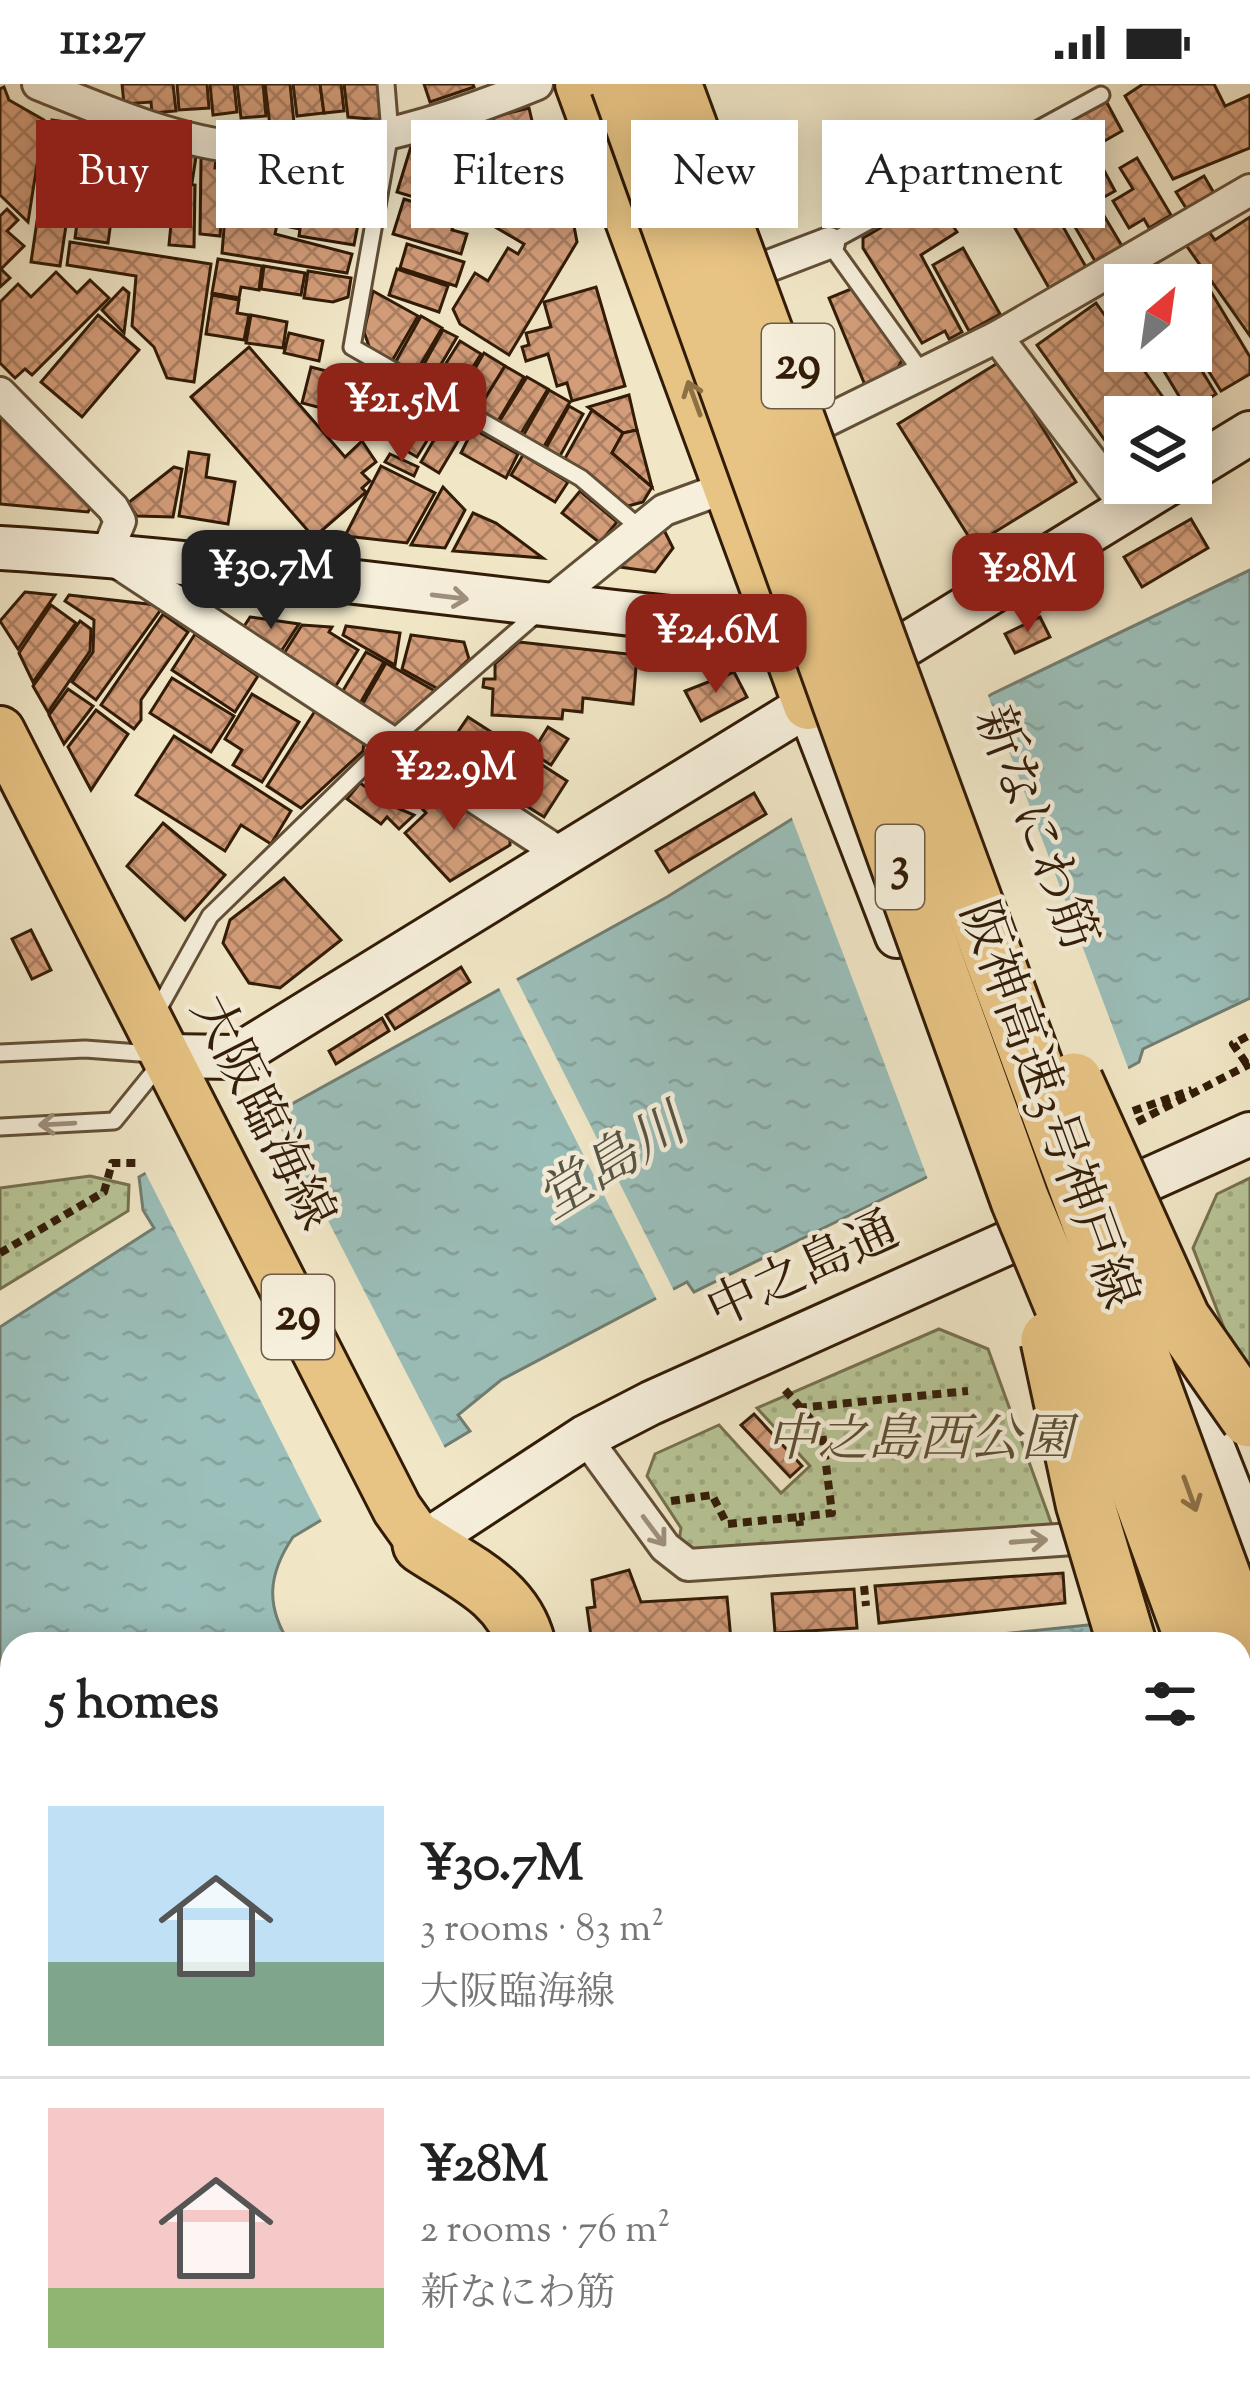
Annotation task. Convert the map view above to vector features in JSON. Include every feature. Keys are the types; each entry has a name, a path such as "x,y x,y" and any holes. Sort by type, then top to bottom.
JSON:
{"highway":[{"name":"阪神高速3号神戸線","path":"620,84 1006,1203 1139,1487 1192,1632"},
{"name":"阪神高速3号神戸線","path":"672,84 921,730 1242,1632"},
{"name":"3","path":"921,730 998,917 1181,1319 1250,1418"},
{"name":"3","path":"1006,1203 1085,1503 1138,1621"},
{"path":"410,1527 504,1598 522,1629"}],"main road":[{"name":"29","path":"580,84 775,628 808,705"},
{"name":"新なにわ筋","path":"699,84 761,269 903,646"},
{"name":"大阪臨海線","path":"0,731 410,1527"}],"street":[{"path":"38,84 98,95 206,140 268,149 436,125 537,84"},
{"path":"820,424 997,337 1250,190"},
{"path":"761,269 830,243"},
{"path":"997,337 1127,508"},
{"path":"0,393 113,508 120,520 106,555"},
{"path":"1212,457 1250,433"},
{"path":"543,608 664,510 727,487"},
{"path":"158,1039 236,1057 1134,504"},
{"path":"0,548 106,555 543,608 775,628"},
{"path":"106,555 566,857"},
{"name":"新なにわ筋","path":"903,646 921,730 1250,1541"},
{"name":"29","path":"808,705 1006,1203"},
{"name":"中之島通","path":"410,1527 584,1437 1006,1203 1113,1196 1250,1134"},
{"path":"1006,1203 1127,1537 1138,1621"},
{"path":"584,1437 665,1546 688,1565 1127,1537"}],"lane":[{"path":"386,84 390,133 352,347 581,478 640,529"},
{"path":"923,374 830,243 1101,95"},
{"path":"0,1127 114,1121 158,1039 210,916 388,743 543,608"},
{"path":"0,1053 158,1039"}],"path":[{"path":"1130,1125 1248,1063 1233,1044 1250,1035"},
{"path":"1126,1114 1193,1090"},
{"path":"0,1253 104,1192 111,1184 112,1163 141,1163"},
{"path":"658,1504 712,1495 727,1524 832,1513 823,1432 785,1390"},
{"path":"797,1408 968,1391"},
{"path":"800,1516 802,1558"},
{"path":"863,1579 866,1606"}],"green space":[{"path":"90,1176 129,1185 128,1211 0,1289 0,1188"},
{"path":"1250,1178 1250,1395 1193,1248 1217,1194"},
{"name":"中之島西公園","path":"939,1329 988,1349 1053,1528 695,1552 679,1541 681,1528 647,1476 655,1454 719,1425 781,1493 810,1466 757,1408"}],"water":[{"name":"堂島川","path":"1250,570 1250,998 1143,1049 1139,1062 923,1179 694,1292 687,1282 501,1380 458,1415 470,1431 293,1537 274,1577 273,1603 283,1632 0,1632 0,1327 154,1228 143,1210 139,1177 273,1100 288,1106 667,897 992,694"},
{"path":"1250,1608 1250,1632 1021,1632"}],"pier":[{"path":"986,690 1130,1073 929,1182 790,813"},
{"path":"514,974 676,1295 659,1304 497,984"},
{"path":"265,1098 447,1452 324,1526 143,1168"},
{"path":"1250,1602 1250,1632 1101,1632 1096,1618"}],"building":[{"path":"122,84 173,84 176,111 152,113 151,102 124,104"},
{"path":"177,84 207,84 209,108 179,110"},
{"path":"210,84 234,84 237,112 213,115"},
{"path":"237,84 263,84 266,116 241,118"},
{"path":"265,84 290,84 294,120 269,120"},
{"path":"293,84 320,84 324,113 297,116"},
{"path":"320,84 341,84 344,111 324,113"},
{"path":"344,84 379,84 383,120 348,117"},
{"path":"424,84 473,84 474,87 430,102"},
{"path":"1143,84 1214,84 1225,106 1250,95 1250,148 1173,179 1125,96"},
{"path":"4,87 9,100 44,120 36,120 36,171 28,222 0,195 0,89"},
{"path":"1106,101 1122,131 1105,141 1105,120 1071,120"},
{"path":"529,108 532,120 494,120"},
{"path":"411,146 411,196 397,192"},
{"path":"201,158 216,159 220,236 200,234"},
{"path":"1137,158 1171,215 1149,228 1144,219 1129,228 1113,201 1133,189 1120,168"},
{"path":"1105,172 1115,191 1105,197"},
{"path":"1204,176 1214,193 1186,208 1176,192"},
{"path":"195,185 194,247 169,245 171,228 192,228"},
{"path":"404,199 411,201 411,228 453,228 467,234 461,254 393,234"},
{"path":"7,209 18,220 7,231 24,246 1,269 10,278 0,287 0,216"},
{"path":"1105,217 1122,246 1095,261 1076,228 1105,228"},
{"path":"1250,217 1250,336 1212,282 1212,264 1199,264 1186,245 1207,229 1215,240"},
{"path":"36,228 66,228 60,266 31,262"},
{"path":"76,228 110,228 108,243 75,238"},
{"path":"224,228 276,228 275,234 352,254 347,273 222,253"},
{"path":"295,228 357,228 354,245 299,236 300,229"},
{"path":"497,228 574,228 577,242 509,355 460,324 453,309 475,273 488,281 508,248 518,254 524,244"},
{"path":"880,228 954,228 957,232 921,255 962,332 949,339 945,331 922,343 863,248 863,238"},
{"path":"1015,228 1064,228 1086,267 1049,288"},
{"path":"70,242 211,264 194,382 167,378 154,347 132,326 136,276 67,265"},
{"path":"407,244 464,262 456,286 400,268"},
{"path":"963,248 1000,314 969,331 933,265"},
{"path":"218,259 262,266 259,290 241,287 239,298 212,293"},
{"path":"264,266 305,273 301,295 261,289"},
{"path":"397,269 448,286 439,312 389,295"},
{"path":"308,271 351,278 348,297 333,302 304,298"},
{"path":"56,272 77,293 90,280 109,298 32,375 25,369 15,378 0,363 0,302 18,284 31,297"},
{"path":"858,286 904,357 894,374 865,385 829,298"},
{"path":"596,287 625,386 572,401 567,383 557,386 548,354 526,361 522,347 529,345 526,333 551,327 544,302"},
{"path":"123,288 129,293 124,333 102,310"},
{"path":"373,291 418,316 392,361 370,349 364,332"},
{"path":"1212,294 1250,357 1250,374 1221,391 1209,372"},
{"path":"212,295 239,300 237,313 249,315 244,340 206,334"},
{"path":"1096,303 1104,314 1104,372 1145,372 1162,396 1104,396 1104,439 1037,345"},
{"path":"98,315 139,350 82,417 41,382"},
{"path":"251,315 287,322 283,348 246,343"},
{"path":"421,316 442,328 415,374 395,363"},
{"path":"443,330 457,337 430,383 418,375"},
{"path":"289,333 323,341 319,361 284,353"},
{"path":"460,341 481,354 454,397 433,384"},
{"path":"249,347 345,457 362,441 376,462 362,473 370,481 362,488 366,492 319,533 310,533 191,397"},
{"path":"484,353 505,366 478,410 458,398"},
{"path":"1001,361 1076,482 974,545 898,424"},
{"path":"362,365 409,392 384,435 343,411 360,382 354,379"},
{"path":"505,366 524,377 498,421 478,410"},
{"path":"311,367 338,374 329,410 302,403"},
{"path":"1164,372 1203,372 1216,394 1212,396 1179,396"},
{"path":"527,377 548,389 520,435 499,422"},
{"path":"549,390 570,402 543,448 523,436"},
{"path":"629,395 637,430 623,433 588,407"},
{"path":"425,405 442,416 417,457 400,447"},
{"path":"569,406 583,414 560,456 546,448"},
{"path":"592,410 623,433 612,453 652,487 643,502 628,506 564,460"},
{"path":"0,414 92,505 88,512 0,504"},
{"path":"449,414 467,426 439,473 421,462"},
{"path":"473,429 518,454 506,478 461,453"},
{"path":"637,430 652,487 612,453 623,433"},
{"path":"189,452 209,455 206,477 235,482 228,524 179,516"},
{"path":"390,454 418,467 414,476 385,462"},
{"path":"523,455 568,482 555,502 511,475"},
{"path":"381,466 435,493 407,543 345,536"},
{"path":"174,467 182,469 173,517 137,516 128,503"},
{"path":"443,487 465,510 445,548 411,545"},
{"path":"580,491 617,522 600,543 562,513"},
{"path":"473,513 496,523 543,558 453,551"},
{"path":"1191,519 1208,548 1142,587 1124,557"},
{"path":"662,526 673,548 655,572 612,566"},
{"path":"25,592 55,595 18,649 0,621"},
{"path":"69,595 156,605 160,611 96,700 72,682 93,652 94,620 65,601"},
{"path":"51,605 76,623 33,682 19,653"},
{"path":"163,614 188,632 141,700 141,720 134,729 101,705"},
{"path":"250,617 299,624 280,653 243,628"},
{"path":"1040,617 1050,637 1015,653 1005,634"},
{"path":"80,621 91,629 90,651 48,712 33,686"},
{"path":"302,625 332,627 329,632 358,650 334,689 283,655"},
{"path":"346,626 400,633 395,665 343,635"},
{"path":"195,634 258,676 235,712 172,670"},
{"path":"411,635 464,642 469,659 438,689 402,669"},
{"path":"519,642 637,655 633,704 583,698 582,712 563,710 562,719 492,715 493,689 483,687 484,679 495,679 495,664"},
{"path":"366,652 384,662 359,705 341,694"},
{"path":"386,663 435,691 395,728 362,705"},
{"path":"734,672 747,697 701,721 685,691"},
{"path":"172,678 234,716 211,752 150,713"},
{"path":"68,689 93,706 64,744 49,715"},
{"path":"252,694 299,722 262,782 233,765 242,750 225,739"},
{"path":"96,710 128,734 91,790 68,747"},
{"path":"315,711 364,742 363,751 301,808 267,786"},
{"path":"468,717 567,781 544,817 443,754"},
{"path":"548,727 568,739 551,765 532,753"},
{"path":"174,736 291,811 271,844 241,825 225,851 136,795"},
{"path":"429,780 510,836 510,845 450,881 405,833 426,813 414,800"},
{"path":"360,783 414,815 399,829 387,817 381,824 347,799"},
{"path":"754,793 766,814 669,872 656,851"},
{"path":"163,823 225,875 185,920 127,866"},
{"path":"284,878 341,940 280,988 249,983 223,943 230,920"},
{"path":"31,930 51,970 32,979 12,939"},
{"path":"461,967 470,982 395,1029 386,1015"},
{"path":"382,1018 389,1031 336,1064 329,1051"},
{"path":"754,1414 802,1466 790,1477 741,1425"},
{"path":"629,1570 641,1602 727,1597 730,1632 590,1632 587,1608 595,1607 592,1580"},
{"path":"1063,1573 1065,1603 879,1623 875,1586"},
{"path":"854,1589 857,1628 775,1632 772,1594"}]}
